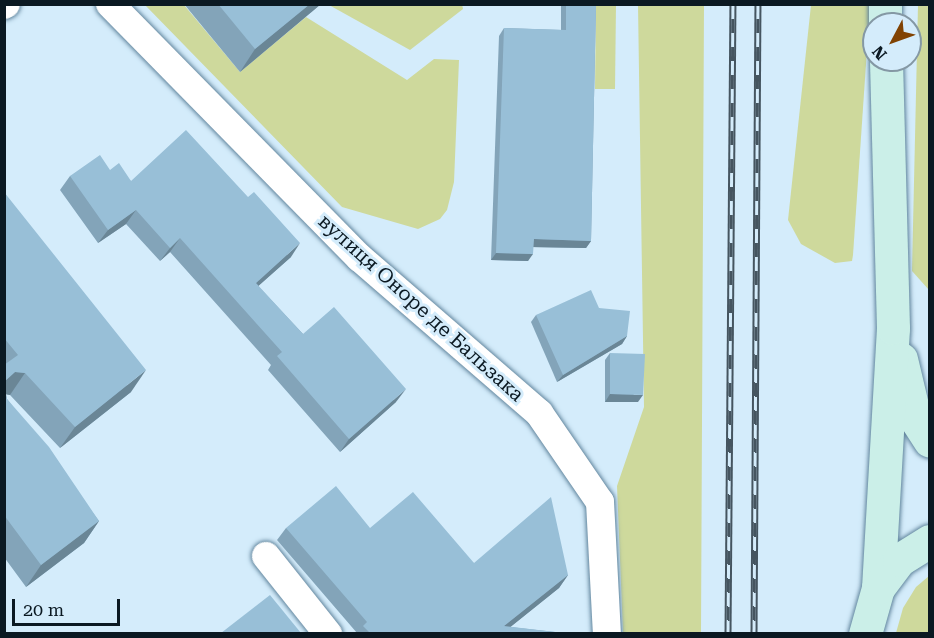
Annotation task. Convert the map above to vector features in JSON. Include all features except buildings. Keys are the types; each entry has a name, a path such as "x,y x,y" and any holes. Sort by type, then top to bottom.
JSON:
{"street":[{"name":"вулиця Оноре де Бальзака","path":"110,4 360,258 539,413 600,502 607,633"},
{"path":"878,588 893,328 886,72"},
{"path":"893,328 915,418 930,441"},
{"path":"865,633 865,621 878,588 899,560 930,541"},
{"path":"266,556 328,633"}],"green space":[{"path":"462,4 463,9 410,50 329,5"},
{"path":"145,5 184,5 240,72 306,17 407,80 434,59 459,60 454,182 447,210 440,219 418,229 342,207"},
{"path":"596,5 616,5 615,89 595,89"},
{"path":"638,5 704,5 701,633 623,633 617,486 644,407"},
{"path":"811,5 870,5 870,12 862,12 862,72 865,72 852,261 835,263 801,244 788,220"},
{"path":"918,5 930,5 929,290 912,271 916,72 922,72 922,12 918,12"},
{"path":"929,576 929,633 896,633 903,608 916,587"}],"railway":[{"path":"728,634 733,4"},
{"path":"754,634 758,4"}]}
